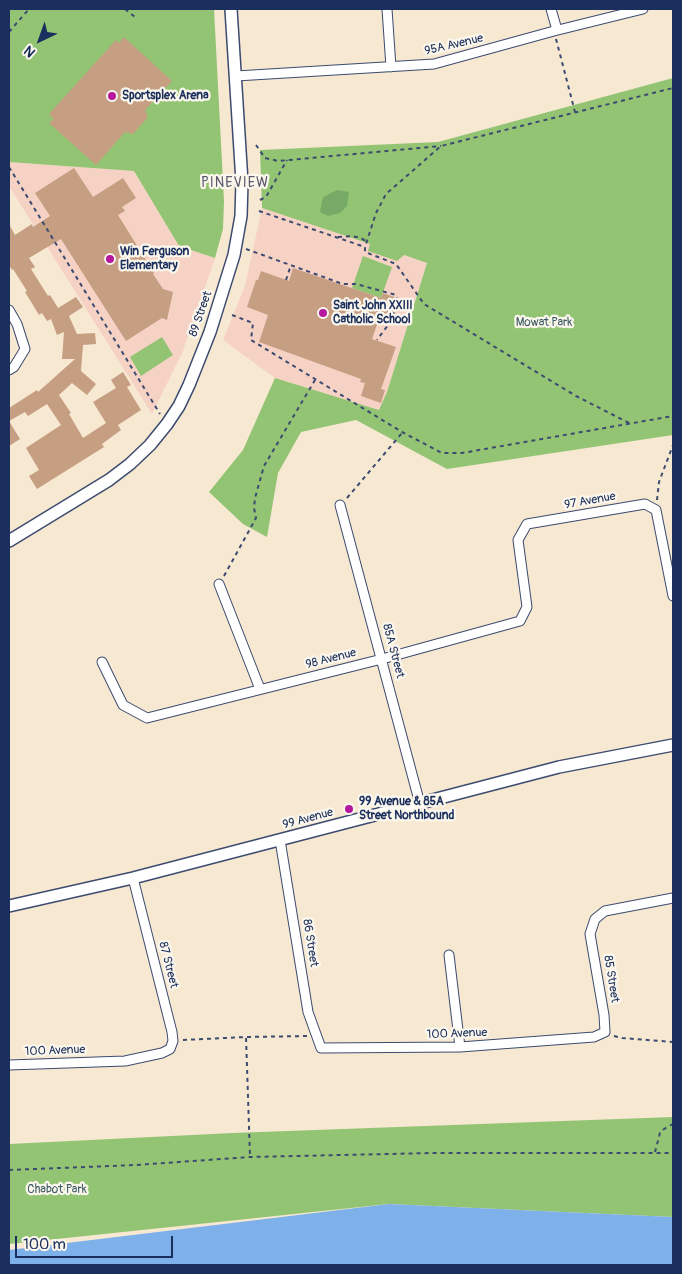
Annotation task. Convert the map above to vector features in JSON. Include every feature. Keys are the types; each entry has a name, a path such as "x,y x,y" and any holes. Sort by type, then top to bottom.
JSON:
{"street":[{"name":"89 Street","path":"9,541 114,476 150,445 179,406 200,359 236,246 242,196 231,9"},
{"path":"387,9 391,67"},
{"path":"551,9 555,31"},
{"name":"95A Avenue","path":"236,76 434,64 643,9"},
{"path":"9,310 17,324 25,349 14,367 9,370"},
{"name":"97 Avenue","path":"520,621 527,607 518,540 527,524 645,504 656,510"},
{"name":"85A Street","path":"340,506 420,804"},
{"path":"656,510 673,595"},
{"path":"219,584 260,689"},
{"name":"98 Avenue","path":"102,662 123,705 147,718 382,659 520,621"},
{"name":"99 Avenue","path":"9,906 133,878 559,767 673,745"},
{"name":"86 Street","path":"280,840 308,1012 321,1048"},
{"name":"87 Street","path":"133,878 173,1041"},
{"name":"85 Street","path":"605,1032 604,1015 590,934 595,919 605,911 673,898"},
{"path":"450,954 460,1047"},
{"name":"100 Avenue","path":"321,1048 460,1047 594,1037 605,1032"},
{"name":"100 Avenue","path":"9,1065 125,1061 162,1053 170,1049 173,1041"}],"path":[{"path":"9,32 29,9"},
{"path":"125,9 135,17"},
{"path":"555,31 575,112"},
{"path":"256,145 268,159 287,160 441,146 673,88"},
{"path":"441,146 386,194 376,213 365,252 396,264 424,304 576,396 629,423"},
{"path":"260,200 266,197 287,160"},
{"path":"9,167 167,424"},
{"path":"259,212 362,246"},
{"path":"334,237 352,236 367,242"},
{"path":"236,246 343,284 356,284 396,295 398,301 391,321 378,340"},
{"path":"286,280 291,265"},
{"path":"232,315 253,323 251,340 402,432 442,453 462,453 673,416"},
{"path":"382,318 391,321"},
{"path":"219,584 256,518 255,498 264,466 316,380"},
{"path":"340,506 402,432"},
{"path":"656,510 659,482 673,445"},
{"path":"605,1032 622,1038 673,1042"},
{"path":"173,1041 317,1036"},
{"path":"246,1038 250,1157"},
{"path":"655,1152 660,1134 664,1129 673,1124"},
{"path":"9,1170 136,1165 250,1157 433,1153 673,1153"}],"shaded area":[{"path":"9,162 134,171 179,246 215,258 183,351 152,414 9,186"},
{"name":"Saint John XXIII Catholic School","path":"262,208 427,263 381,411 275,378 223,340 245,286"}],"green space":[{"path":"9,9 214,9 224,201 223,229 215,258 179,246 134,171 9,162"},
{"name":"Mowat Park","path":"673,78 673,435 447,469 356,420 301,432 278,473 267,537 243,524 209,492 243,450 275,378 379,410 387,392 427,263 404,255 397,261 368,251 370,244 262,208 260,150 438,142"},
{"path":"337,190 349,192 347,206 340,213 328,216 320,212 323,197"},
{"path":"363,256 392,267 381,298 352,288"},
{"path":"162,337 173,355 141,376 130,357"},
{"name":"Chabot Park","path":"673,1117 673,1217 389,1204 9,1244 9,1144 233,1133"}],"water":[{"path":"389,1204 673,1217 673,1265 9,1265 9,1250"}],"building":[{"name":"Sportsplex Arena","path":"124,37 172,81 145,110 148,117 133,134 125,132 96,165 49,123 54,119 49,114 116,40 119,43"},
{"path":"74,168 93,197 123,178 136,198 122,207 125,211 118,215 163,289 173,292 167,320 162,318 126,341 61,239 29,258 35,267 31,269 58,308 76,297 83,307 69,316 77,334 95,333 96,344 83,345 81,371 96,384 87,395 72,383 59,395 71,413 69,414 83,438 106,423 93,402 116,388 111,380 123,372 131,385 127,387 141,410 118,425 121,430 102,444 104,447 37,489 29,476 39,470 26,448 61,425 47,404 28,416 25,412 9,421 9,408 37,390 38,392 75,359 62,359 64,332 57,335 51,319 47,321 42,313 39,315 25,292 27,291 9,265 9,224 15,235 32,224 33,227 50,216 35,193"},
{"name":"Saint John XXIII Catholic School","path":"293,268 381,298 383,293 397,298 390,319 380,316 372,339 396,347 381,389 385,390 381,403 361,396 365,383 360,382 361,379 259,342 268,315 247,307 256,280 258,280 261,271 289,281"},
{"path":"9,421 20,439 9,446"}],"place":[{"name":"Sportsplex Arena","path":"112,96"},
{"name":"Win Ferguson Elementary","path":"110,259"},
{"name":"Saint John XXIII Catholic School","path":"323,313"},
{"name":"99 Avenue & 85A Street Northbound","path":"349,809"}],"district":[{"name":"PINEVIEW","path":"235,183"}]}
